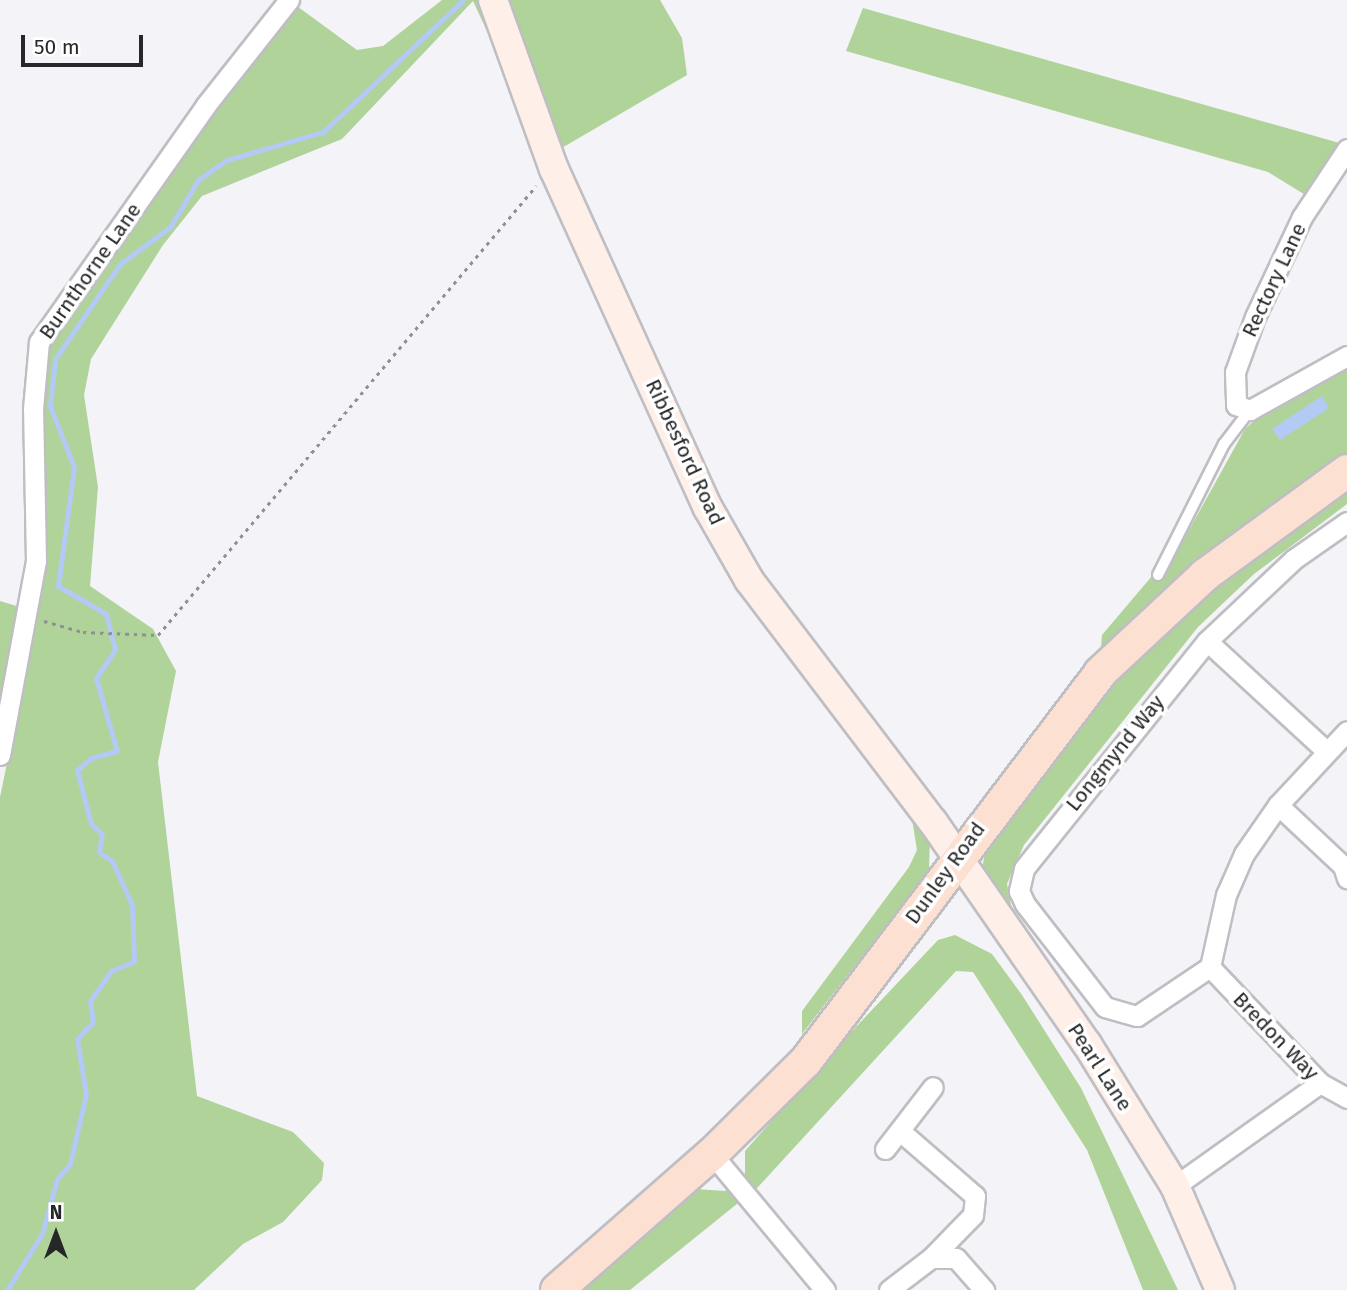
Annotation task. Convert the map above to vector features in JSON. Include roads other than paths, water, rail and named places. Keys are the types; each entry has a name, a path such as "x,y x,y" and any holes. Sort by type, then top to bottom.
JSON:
{"main road":[{"name":"Ribbesford Road","path":"493,0 554,169 708,508 749,580 956,859"},
{"name":"Dunley Road","path":"557,1290 712,1154 806,1061 1056,724 1141,632 1283,513 1347,471"},
{"name":"Pearl Lane","path":"956,859 1087,1044 1175,1186 1220,1290"}],"street":[{"name":"Burnthorne Lane","path":"0,755 31,609 39,342 206,105 289,0"},
{"name":"Rectory Lane","path":"1250,410 1234,400 1240,353 1302,217 1347,149"},
{"path":"1250,410 1347,356"},
{"name":"Longmynd Way","path":"1210,967 1137,1016 1116,1014 1093,993 1025,904 1020,881 1030,858 1207,640 1284,567 1347,522"},
{"path":"1207,640 1326,751"},
{"path":"1210,967 1226,895 1244,853 1278,805 1347,731"},
{"path":"1278,805 1343,866 1346,885"},
{"name":"Bredon Way","path":"1210,967 1320,1083 1347,1098"},
{"path":"1175,1186 1320,1083"},
{"path":"886,1149 933,1087"},
{"path":"889,1290 932,1258 973,1214 975,1196 950,1171 900,1130"},
{"path":"712,1154 825,1290"},
{"path":"932,1258 956,1258 984,1290"}],"lane":[{"path":"1158,575 1224,444 1250,410"}],"water":[{"path":"1322,396 1329,408 1280,440 1272,429"}],"waterway":[{"path":"7,1290 42,1234 57,1179 70,1164 86,1094 77,1039 93,1022 90,1001 111,971 134,961 132,905 112,861 99,852 102,834 91,824 77,770 91,758 117,751 96,678 115,650 106,614 58,586 74,467 50,406 55,359 120,264 170,227 198,180 227,160 323,132 463,0"}]}
